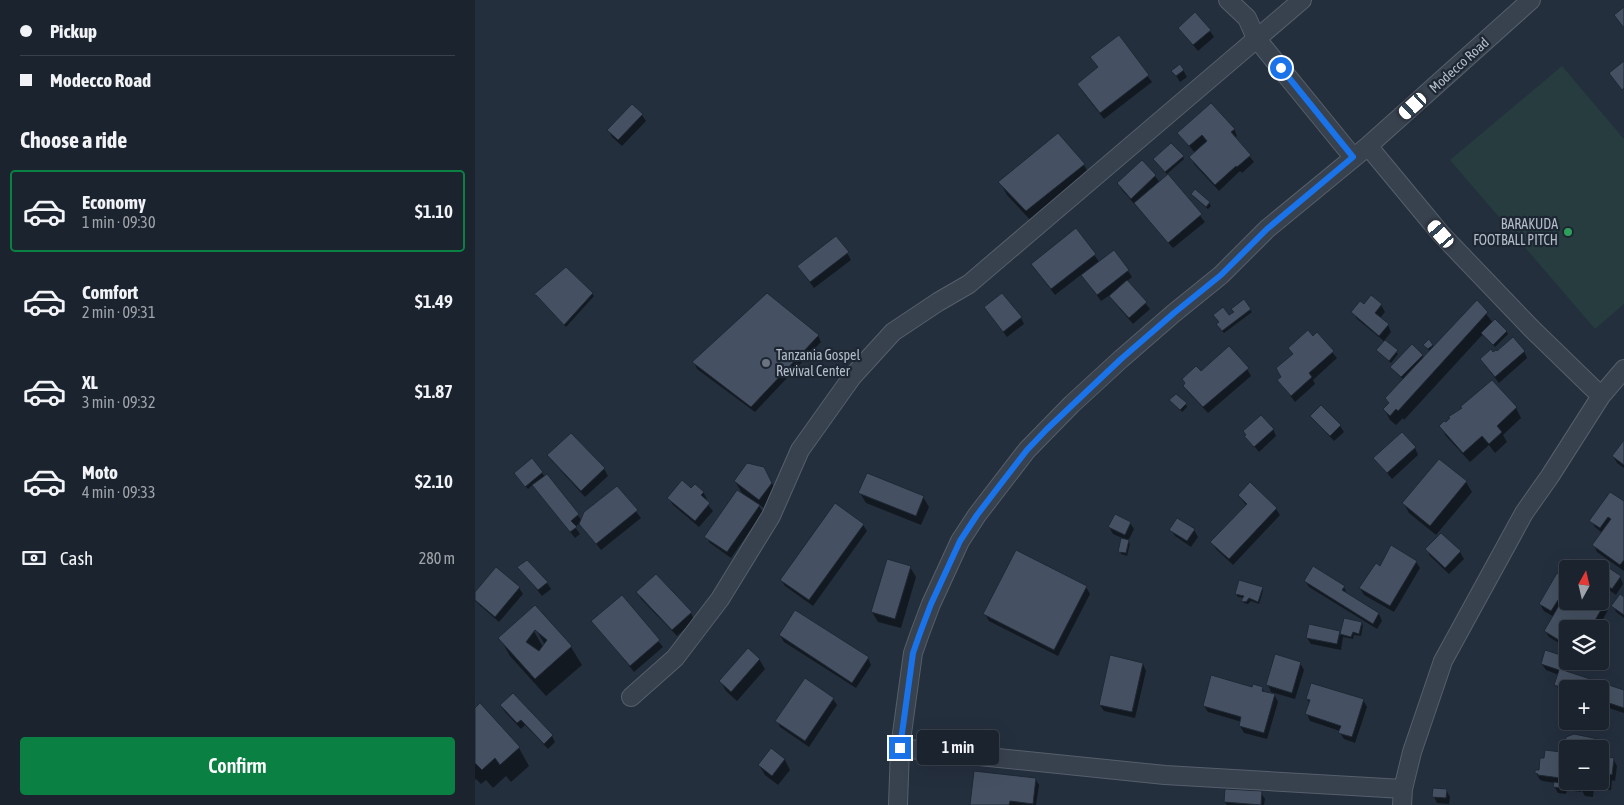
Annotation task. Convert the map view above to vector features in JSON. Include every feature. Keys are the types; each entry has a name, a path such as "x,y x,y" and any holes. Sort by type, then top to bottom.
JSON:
{"street":[{"path":"1228,0 1247,18 1256,38 1353,157"},
{"path":"631,697 675,658 720,599 771,516 800,450 852,377 893,332 969,284 1302,0"},
{"name":"Modecco Road","path":"898,805 900,748 913,653 920,633 960,541 977,515 1027,450 1121,359 1221,275 1267,229 1368,146 1531,0"},
{"path":"1368,146 1441,234 1532,329 1601,396"},
{"path":"900,748 1403,797 1418,731 1443,661 1524,513 1601,396 1624,369"}],"green space":[{"name":"BARAKUDA FOOTBALL PITCH","path":"1562,66 1624,139 1624,304 1595,329 1450,160"}],"building":[{"path":"1624,7 1624,28 1614,15"},
{"path":"1195,12 1211,30 1193,45 1178,28"},
{"path":"1119,35 1149,75 1100,113 1077,84 1098,67 1090,57"},
{"path":"1624,61 1624,88 1622,90 1609,73"},
{"path":"1180,64 1184,70 1176,76 1171,71"},
{"path":"1211,103 1235,129 1231,132 1251,155 1215,185 1189,157 1207,141 1202,135 1189,146 1177,133"},
{"path":"632,104 643,114 618,140 607,130"},
{"path":"1058,133 1085,164 1026,211 998,182"},
{"path":"1171,143 1184,156 1165,172 1153,159"},
{"path":"1142,160 1156,175 1131,199 1117,183"},
{"path":"1168,174 1202,214 1168,243 1134,203"},
{"path":"1195,189 1210,202 1206,207 1191,194"},
{"path":"1076,228 1096,254 1051,289 1031,264"},
{"path":"836,236 849,252 810,282 797,266"},
{"path":"1114,250 1129,270 1097,295 1081,275"},
{"path":"566,267 593,293 564,325 536,295 533,295"},
{"path":"1127,280 1147,302 1129,318 1109,296"},
{"path":"767,293 819,335 751,407 692,362"},
{"path":"1002,293 1022,317 1003,332 984,307"},
{"path":"1371,295 1382,304 1375,313 1389,324 1379,336 1351,312 1360,301 1364,304"},
{"path":"1244,299 1251,309 1222,331 1216,324 1219,322 1213,315 1223,307 1229,315 1234,312 1231,309"},
{"path":"1477,300 1488,312 1398,411 1396,409 1390,416 1383,409 1389,403 1385,398"},
{"path":"1495,319 1507,331 1493,345 1481,333"},
{"path":"1308,330 1313,336 1317,332 1334,351 1309,373 1312,377 1291,396 1277,380 1281,377 1276,368 1293,354 1288,348"},
{"path":"1513,337 1525,351 1495,377 1480,359 1491,349 1493,352 1497,351"},
{"path":"1429,339 1433,345 1428,349 1423,345"},
{"path":"1385,340 1398,350 1389,361 1376,350"},
{"path":"1412,344 1423,355 1401,377 1390,367"},
{"path":"1229,346 1249,368 1203,407 1183,386 1185,383 1182,379 1196,366 1201,371"},
{"path":"1492,380 1517,407 1497,426 1502,432 1489,444 1482,436 1463,453 1439,426 1444,421 1446,422 1450,418 1448,417 1462,408 1460,407"},
{"path":"1176,394 1187,403 1180,410 1169,400"},
{"path":"1321,405 1341,425 1330,436 1310,416"},
{"path":"1261,415 1274,429 1254,447 1244,436 1246,435 1243,431"},
{"path":"1402,432 1416,447 1387,473 1373,458"},
{"path":"571,433 605,468 581,491 547,455"},
{"path":"1624,440 1624,465 1612,456"},
{"path":"532,458 543,472 525,487 514,473"},
{"path":"1439,459 1467,481 1430,526 1402,503"},
{"path":"747,463 764,467 772,483 759,500 734,481"},
{"path":"867,473 924,496 916,516 858,493"},
{"path":"547,474 579,514 571,521 577,527 570,532 532,485"},
{"path":"682,480 691,488 695,484 704,492 701,495 710,503 695,521 667,498"},
{"path":"1250,482 1277,508 1229,559 1210,542 1247,504 1238,495"},
{"path":"617,486 638,510 596,544 579,524 584,512"},
{"path":"737,490 760,505 727,552 704,537"},
{"path":"1610,492 1624,501 1624,560 1620,565 1592,545 1611,519 1608,517 1600,528 1589,521"},
{"path":"835,503 864,524 809,600 780,580"},
{"path":"1115,514 1131,522 1125,535 1108,527"},
{"path":"1177,518 1195,529 1187,541 1169,530"},
{"path":"1441,533 1461,551 1445,568 1425,549"},
{"path":"1121,538 1129,540 1126,553 1118,552"},
{"path":"1391,545 1417,561 1390,606 1359,588 1376,563 1380,566"},
{"path":"1016,550 1087,586 1054,650 983,614"},
{"path":"887,559 911,566 895,619 871,612"},
{"path":"527,560 548,582 538,590 517,567"},
{"path":"1313,566 1345,586 1342,590 1379,613 1373,624 1304,581"},
{"path":"496,567 520,587 495,617 475,600 475,592"},
{"path":"1609,568 1621,576 1612,589 1609,587"},
{"path":"1557,573 1559,574 1559,601 1551,611 1539,604"},
{"path":"656,574 692,612 672,630 636,592"},
{"path":"1239,580 1263,587 1258,602 1249,598 1246,602 1241,601 1244,596 1235,594"},
{"path":"1620,594 1624,597 1624,615 1611,606"},
{"path":"622,595 660,640 630,666 591,621"},
{"path":"535,605 572,646 535,679 498,638","holes":["535,630 547,640 539,651 526,642"]},
{"path":"1559,605 1559,610 1601,610 1595,620 1559,620 1559,640 1544,631"},
{"path":"795,610 869,657 852,683 779,635"},
{"path":"1344,618 1362,622 1359,634 1353,632 1351,637 1340,634"},
{"path":"1309,624 1340,631 1337,644 1306,638"},
{"path":"748,648 760,659 731,692 719,681"},
{"path":"1545,650 1559,654 1559,670 1541,664"},
{"path":"1275,654 1301,662 1292,693 1266,685"},
{"path":"1110,655 1143,663 1132,712 1099,705"},
{"path":"1559,670 1594,680 1559,680 1559,687 1554,685"},
{"path":"1211,675 1252,687 1253,684 1263,687 1262,691 1275,694 1264,733 1239,726 1241,717 1203,706"},
{"path":"805,678 834,698 805,741 775,721"},
{"path":"1311,683 1364,699 1352,737 1338,733 1341,726 1305,714 1310,700 1306,699"},
{"path":"1609,685 1624,690 1624,708 1609,703"},
{"path":"513,693 553,735 544,744 521,720 517,723 500,705"},
{"path":"480,703 520,747 500,765 495,758 482,770 475,763 475,708"},
{"path":"1574,734 1603,740 1566,740 1566,737"},
{"path":"771,748 785,759 772,776 758,765"},
{"path":"1545,750 1559,752 1559,778 1535,773 1535,770 1539,770 1540,758 1544,758"},
{"path":"1609,757 1614,758 1612,775 1609,774"},
{"path":"974,771 1036,778 1033,804 1010,801 1009,805 970,805"},
{"path":"1554,782 1559,783 1559,788 1553,787"},
{"path":"1433,788 1447,789 1446,798 1432,797"},
{"path":"1225,789 1262,791 1261,805 1224,802"}],"place":[{"name":"BARAKUDA FOOTBALL PITCH","path":"1568,232"},
{"name":"Tanzania Gospel Revival Center","path":"766,363"}],"route":[{"path":"900,748 911,680 913,653 931,604 960,541 1003,481 1027,450 1072,404 1174,313 1221,275 1267,229 1353,157 1281,68"}]}
